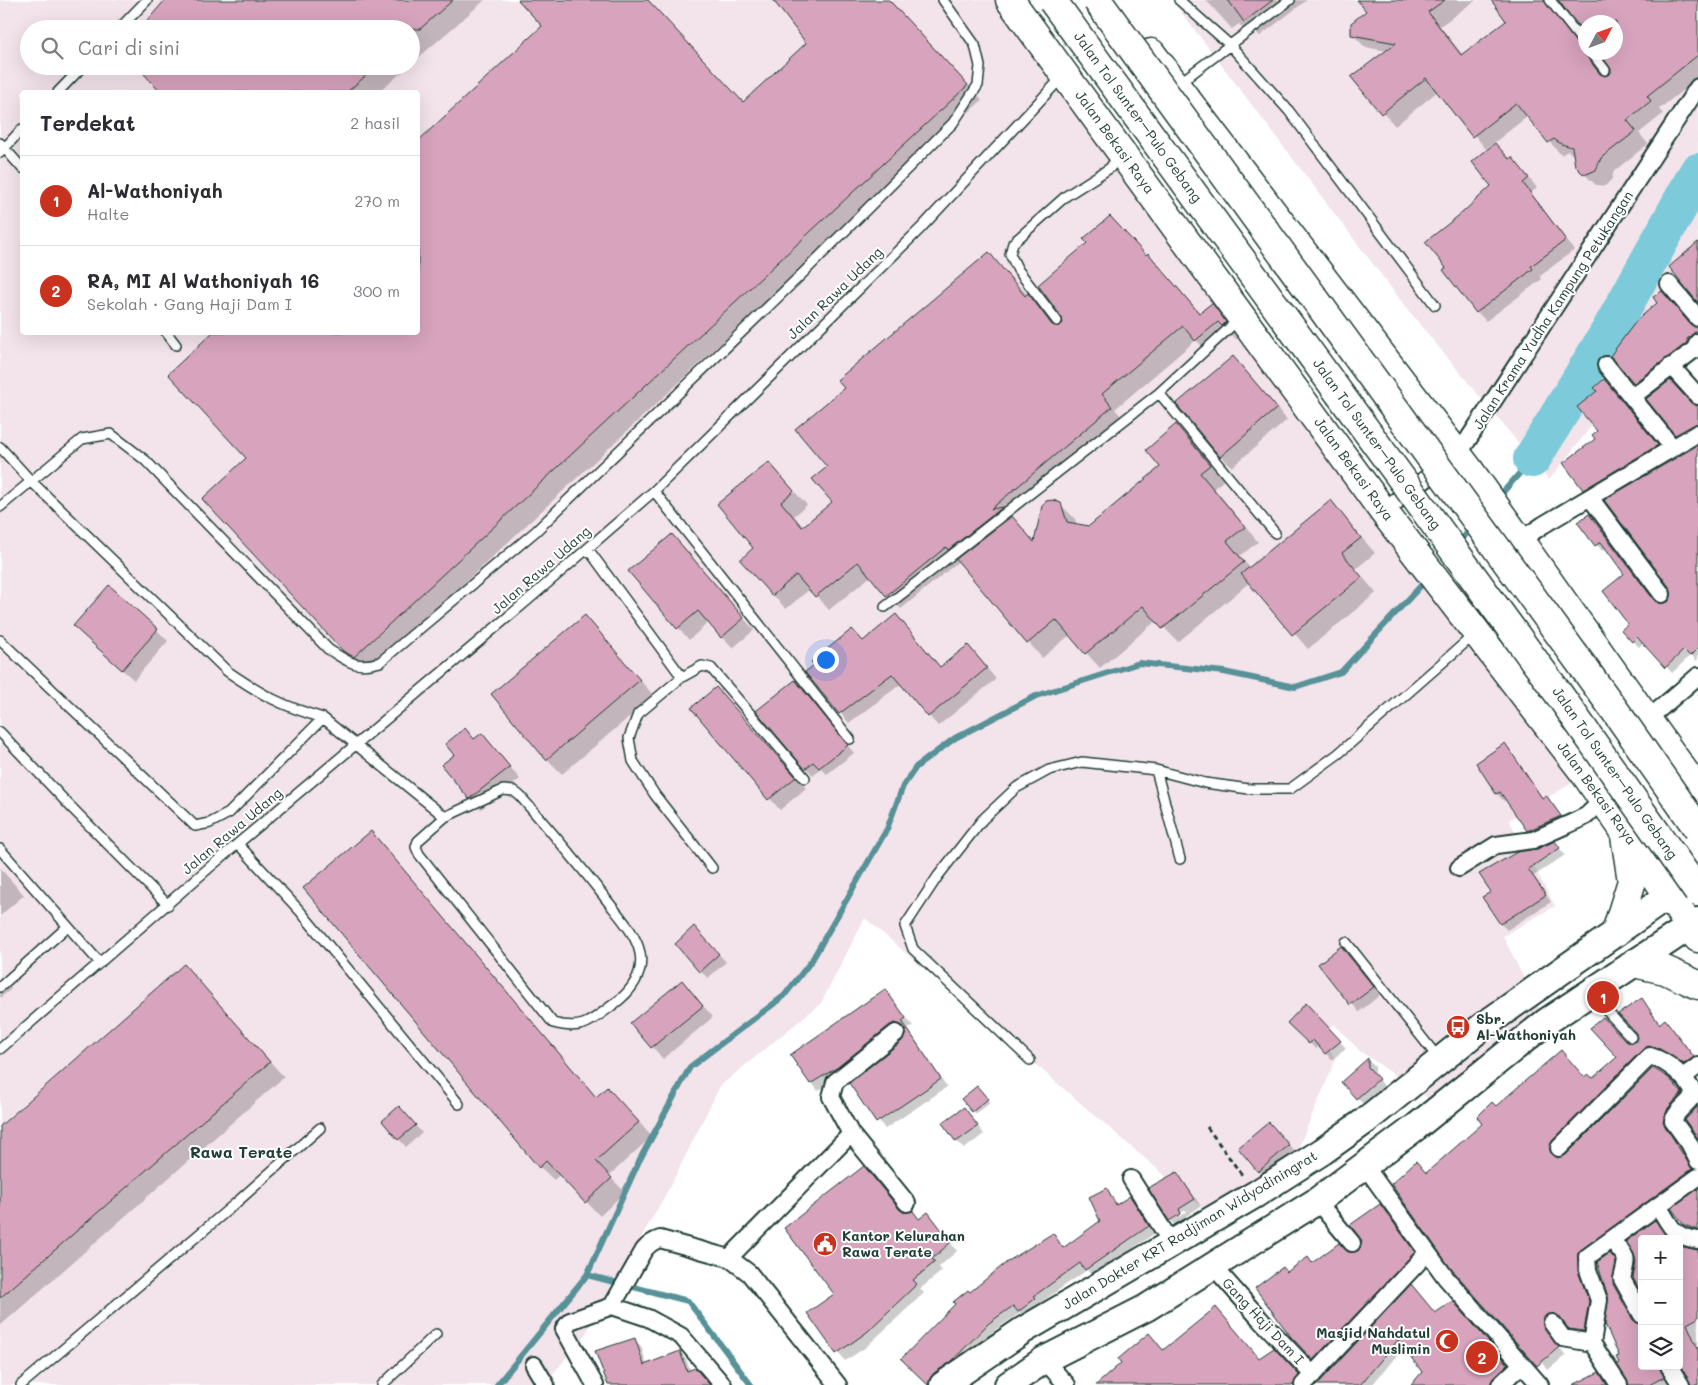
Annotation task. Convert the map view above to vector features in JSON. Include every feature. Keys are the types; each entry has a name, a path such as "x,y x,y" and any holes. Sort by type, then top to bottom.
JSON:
{"highway":[{"name":"Jalan Bekasi Raya","path":"1010,0 1243,316 1389,519 1477,632 1696,928"},
{"name":"Jalan Tol Sunter–Pulo Gebang","path":"1052,0 1553,685 1698,892"},
{"path":"1097,0 1610,704 1698,830"},
{"path":"1111,0 1518,535 1698,791"},
{"path":"1615,674 1632,718 1698,813"},
{"path":"1606,804 1623,831 1632,881 1616,932"},
{"path":"1634,963 1665,970 1698,986"}],"main road":[{"name":"Jalan Dokter KRT Radjiman Widyodiningrat","path":"944,1385 1022,1331 1171,1242 1256,1194 1345,1136 1483,1026 1698,875"},
{"path":"1008,1385 1044,1360 1146,1308 1214,1267 1317,1200 1364,1166 1546,1022 1634,963 1696,928"},
{"path":"1483,1026 1504,1055"}],"street":[{"name":"Jalan Krama Yudha Kampung Petukangan","path":"1389,519 1464,463 1698,87"},
{"path":"1669,284 1698,318"},
{"path":"1632,397 1695,349 1698,342"},
{"path":"1606,365 1673,448"},
{"path":"1671,366 1698,396"},
{"path":"1518,535 1543,525 1590,499 1698,434"},
{"path":"1590,499 1662,594"},
{"path":"1648,719 1698,676"},
{"path":"1459,868 1496,846 1533,840 1578,820 1606,804"},
{"path":"896,1033 835,1082 831,1097 851,1134 907,1203"},
{"path":"1559,1148 1650,1056 1660,1059 1682,1077 1694,1094 1672,1121 1689,1143 1698,1161"},
{"path":"1682,1077 1698,1066"},
{"path":"729,1258 851,1134"},
{"path":"1364,1166 1427,1253 1521,1366 1540,1385"},
{"path":"1619,1385 1592,1343 1599,1300 1588,1270 1587,1257 1640,1218 1659,1207 1698,1177"},
{"path":"1131,1180 1171,1242"},
{"path":"1317,1200 1352,1243"},
{"path":"1659,1207 1676,1234 1682,1238 1698,1240"},
{"path":"595,1385 566,1336 564,1329 570,1321 614,1300 644,1250 649,1244 660,1239 729,1258 749,1273 838,1385"},
{"path":"1612,1240 1626,1258 1628,1264 1622,1278 1638,1308"},
{"path":"1308,1380 1427,1253"},
{"name":"Gang Haji Dam I","path":"1214,1267 1260,1319 1308,1380"},
{"path":"614,1300 681,1336 723,1385"},
{"path":"1552,1324 1563,1338 1592,1343"},
{"path":"1044,1360 1067,1385"},
{"path":"534,1365 546,1385"},
{"path":"1500,1385 1521,1366"},
{"path":"1672,1370 1681,1385"}],"lane":[{"path":"128,20 147,0"},
{"path":"0,507 30,480 82,439 112,434 145,460 328,648 352,664 364,667 380,662 543,525 804,272 953,123 978,85 980,66 975,45 943,0"},
{"path":"1180,0 1230,45 1289,111 1435,305"},
{"path":"1176,86 1290,0"},
{"path":"1550,0 1578,36"},
{"path":"1597,60 1605,70"},
{"name":"Jalan Rawa Udang","path":"0,1049 210,867 358,745 654,491 921,228 1065,74"},
{"path":"60,90 74,75"},
{"path":"20,131 2,148 20,166"},
{"path":"1057,320 1018,270 1010,254 1013,243 1066,196 1110,168 1121,152"},
{"path":"885,607 1159,393 1243,316"},
{"path":"168,335 176,345"},
{"path":"1159,393 1275,533"},
{"path":"0,447 30,480 227,671 258,693 288,708 323,718 444,817"},
{"path":"654,491 850,739"},
{"path":"588,549 682,677"},
{"path":"1030,1060 913,949 905,926 938,876 982,820 1016,788 1049,770 1082,762 1156,770 1214,784 1249,789 1290,789 1338,754 1477,632"},
{"path":"0,640 195,826 210,823 228,813 323,718"},
{"path":"712,868 655,795 633,762 629,738 638,714 682,677 702,666 711,668 805,778"},
{"path":"0,732 168,905"},
{"path":"1156,770 1180,859"},
{"path":"503,790 514,791 520,796 570,853 629,929 640,952 641,966 637,981 618,1002 586,1025 565,1026 553,1023 419,854 416,847 418,841 444,817 503,790"},
{"path":"238,844 300,911 459,1104"},
{"path":"0,848 100,963"},
{"path":"0,987 67,927"},
{"path":"1346,942 1439,1060"},
{"path":"1590,992 1630,1036"},
{"path":"21,1385 236,1203 320,1128"},
{"path":"382,1385 436,1334"}],"path":[{"path":"1207,1126 1256,1194"}],"shaded area":[{"path":"0,0 1012,0 1586,775 1509,820 1555,906 1503,936 1548,1027 1448,1112 1360,1051 1334,1024 1319,1038 1336,1059 1289,1170 1212,1216 865,918 821,1003 720,1086 671,1185 585,1335 544,1385 0,1385"},
{"path":"1172,0 1698,0 1698,272 1633,373 1549,480 1408,310"}],"building":[{"path":"165,0 453,0 420,29 420,20 148,20"},
{"path":"518,0 648,0 743,102 806,43 773,0 889,0 968,85 354,657 343,651 202,499 246,458 168,374 210,335 420,335 420,139 542,26"},
{"path":"1228,0 1273,0 1244,22"},
{"path":"1357,0 1445,0 1428,12 1461,55 1506,21 1491,0 1544,0 1578,45 1578,60 1589,60 1600,74 1605,76 1611,73 1611,69 1605,60 1623,60 1623,15 1578,15 1578,25 1558,0 1698,0 1698,55 1647,96 1651,101 1627,120 1636,131 1601,158 1596,170 1587,174 1582,173 1575,166 1572,147 1561,144 1554,139 1548,143 1516,103 1472,137 1426,78 1381,114 1351,77 1396,43 1351,35 1351,23 1366,11"},
{"path":"145,75 367,75 349,90 158,90"},
{"path":"1495,143 1509,159 1512,157 1529,178 1523,183 1566,240 1531,266 1533,269 1476,313 1443,270 1446,268 1425,242 1462,213 1491,186 1472,162"},
{"path":"1110,216 1146,255 1148,253 1199,313 1212,303 1226,322 1222,326 1218,322 1195,341 1183,326 1102,394 1112,407 991,509 1003,507 948,550 946,547 886,596 858,562 815,597 796,575 772,596 740,560 753,548 717,504 769,462 794,491 781,502 802,527 832,502 812,479 827,467 795,429 844,388 837,380 989,252 1025,296 1028,293 1052,325 1060,326 1063,323 1062,318 1038,285 1087,243 1083,239"},
{"path":"1698,242 1698,303 1669,267"},
{"path":"1662,291 1690,324 1698,329 1687,339 1687,343 1634,383 1610,356 1637,320 1657,303 1653,297"},
{"path":"1233,356 1277,408 1220,457 1176,404"},
{"path":"1604,379 1658,445 1583,490 1563,463 1595,439 1592,435 1597,431 1577,407 1597,391 1594,388"},
{"path":"1670,380 1691,403 1698,406 1698,423 1675,435 1646,399"},
{"path":"1176,424 1210,465 1200,473 1245,527 1227,541 1244,562 1162,629 1143,606 1085,654 1056,620 1027,644 956,559 1012,516 1034,542 1042,506 1046,501 1053,500 1061,503 1067,522 1089,526 1160,467 1146,450"},
{"path":"1698,445 1698,648 1690,656 1684,650 1665,668 1637,637 1632,642 1621,630 1628,624 1603,591 1624,574 1601,542 1595,546 1577,522 1589,514 1654,600 1659,603 1668,602 1671,597 1670,588 1604,500"},
{"path":"1331,500 1361,538 1342,553 1362,577 1292,635 1241,574"},
{"path":"672,534 744,618 721,638 698,611 677,629 628,571"},
{"path":"109,585 158,629 122,670 73,626"},
{"path":"896,614 940,667 968,645 987,668 928,717 892,674 839,714 805,672 814,665 811,662 852,629 863,641"},
{"path":"585,615 640,680 546,760 491,694"},
{"path":"795,680 848,745 819,768 813,762 805,769 756,711"},
{"path":"716,687 796,777 768,800 691,708"},
{"path":"465,728 474,739 482,733 510,767 469,799 441,765 454,755 445,744"},
{"path":"1505,743 1542,798 1546,795 1561,816 1527,831 1500,792 1496,794 1476,763"},
{"path":"371,831 596,1097 607,1087 639,1122 596,1161 612,1178 585,1203 546,1161 539,1168 303,888"},
{"path":"1555,841 1560,848 1528,869 1546,895 1500,924 1482,897 1491,892 1479,874 1517,852 1537,849"},
{"path":"694,926 719,954 699,972 675,944"},
{"path":"1341,946 1374,987 1350,1005 1318,964"},
{"path":"184,964 270,1062 0,1298 0,1126"},
{"path":"682,980 703,1006 651,1048 630,1023"},
{"path":"885,989 906,1018 902,1021 941,1079 876,1123 849,1083 902,1041 906,1032 903,1026 895,1023 890,1025 838,1067 810,1084 790,1055"},
{"path":"1642,998 1659,1024 1665,1019 1694,1057 1684,1064 1660,1049 1648,1046 1643,1049 1552,1141 1550,1151 1557,1158 1566,1155 1653,1068 1669,1078 1682,1093 1668,1108 1663,1122 1692,1169 1578,1252 1578,1271 1589,1301 1584,1331 1569,1329 1556,1314 1546,1315 1543,1319 1544,1328 1559,1347 1537,1366 1449,1266 1391,1184 1416,1161 1426,1173 1482,1124 1477,1117 1492,1102 1496,1106 1561,1050 1584,1077 1588,1074 1593,1078 1617,1057 1590,1028 1603,1017 1627,1042 1635,1042 1637,1038 1636,1033 1618,1014"},
{"path":"1306,1003 1341,1041 1325,1054 1313,1040 1309,1044 1287,1023"},
{"path":"1368,1058 1368,1067 1379,1079 1356,1099 1341,1082"},
{"path":"977,1086 988,1099 972,1112 961,1099"},
{"path":"399,1106 416,1125 398,1140 382,1121"},
{"path":"1698,1106 1698,1139 1685,1120"},
{"path":"964,1107 978,1126 956,1142 942,1123"},
{"path":"1269,1122 1289,1145 1258,1172 1238,1148"},
{"path":"864,1166 900,1210 904,1212 913,1211 919,1219 928,1212 951,1242 932,1259 935,1262 913,1280 917,1284 867,1332 836,1354 807,1313 834,1294 784,1228"},
{"path":"1177,1172 1195,1199 1179,1209 1181,1214 1169,1221 1148,1188"},
{"path":"1107,1188 1116,1205 1130,1196 1149,1226 1085,1270 1080,1263 1034,1296 1036,1298 1018,1312 1013,1306 989,1323 951,1362 934,1373 928,1385 901,1359 955,1304 953,1302 968,1290 970,1292 1007,1262 1053,1233 1063,1248 1100,1221 1089,1197"},
{"path":"1698,1189 1698,1230 1684,1225 1671,1208"},
{"path":"1380,1204 1415,1252 1313,1360 1291,1337 1255,1288 1283,1267 1287,1272 1308,1257 1312,1263 1339,1243 1348,1252 1358,1251 1362,1241 1350,1225"},
{"path":"1655,1220 1666,1235 1638,1235 1638,1287 1633,1278 1636,1262 1634,1254 1626,1241"},
{"path":"1683,1247 1698,1250 1698,1318 1687,1324 1698,1349 1698,1385 1691,1385 1682,1370"},
{"path":"1610,1253 1616,1261 1613,1284 1633,1320 1638,1323 1638,1370 1661,1370 1664,1377 1649,1385 1629,1385 1617,1364 1619,1363 1616,1357 1619,1356 1605,1324 1608,1297 1597,1262"},
{"path":"1411,1284 1435,1313 1453,1301 1508,1364 1493,1378 1490,1385 1411,1385 1422,1372 1398,1340 1360,1385 1317,1385"},
{"path":"1216,1307 1259,1358 1274,1348 1299,1375 1293,1385 1096,1385 1121,1363 1118,1359 1149,1333 1163,1350"},
{"path":"635,1338 644,1365 680,1351 687,1371 695,1368 710,1385 608,1385 595,1351"},
{"path":"1599,1372 1607,1385 1573,1385"}],"waterway":[{"path":"1532,459 1611,329 1698,172"},
{"path":"1497,499 1532,459"},
{"path":"1458,544 1472,527"},
{"path":"587,1275 639,1161 690,1067 784,996 812,960 887,829 903,786 916,767 955,738 1036,696 1139,663 1224,672 1295,687 1341,672 1428,578"},
{"path":"497,1385 587,1275 688,1301 751,1385"}],"place":[{"name":"Al-Wathoniyah","path":"1603,997"},
{"name":"Sbr. Al-Wathoniyah","path":"1458,1027"},
{"name":"Kantor Kelurahan Rawa Terate","path":"825,1244"},
{"name":"Masjid Nahdatul Muslimin","path":"1447,1341"},
{"name":"RA, MI Al Wathoniyah 16","path":"1482,1357"}],"district":[{"name":"Rawa Terate","path":"241,1152"}]}
